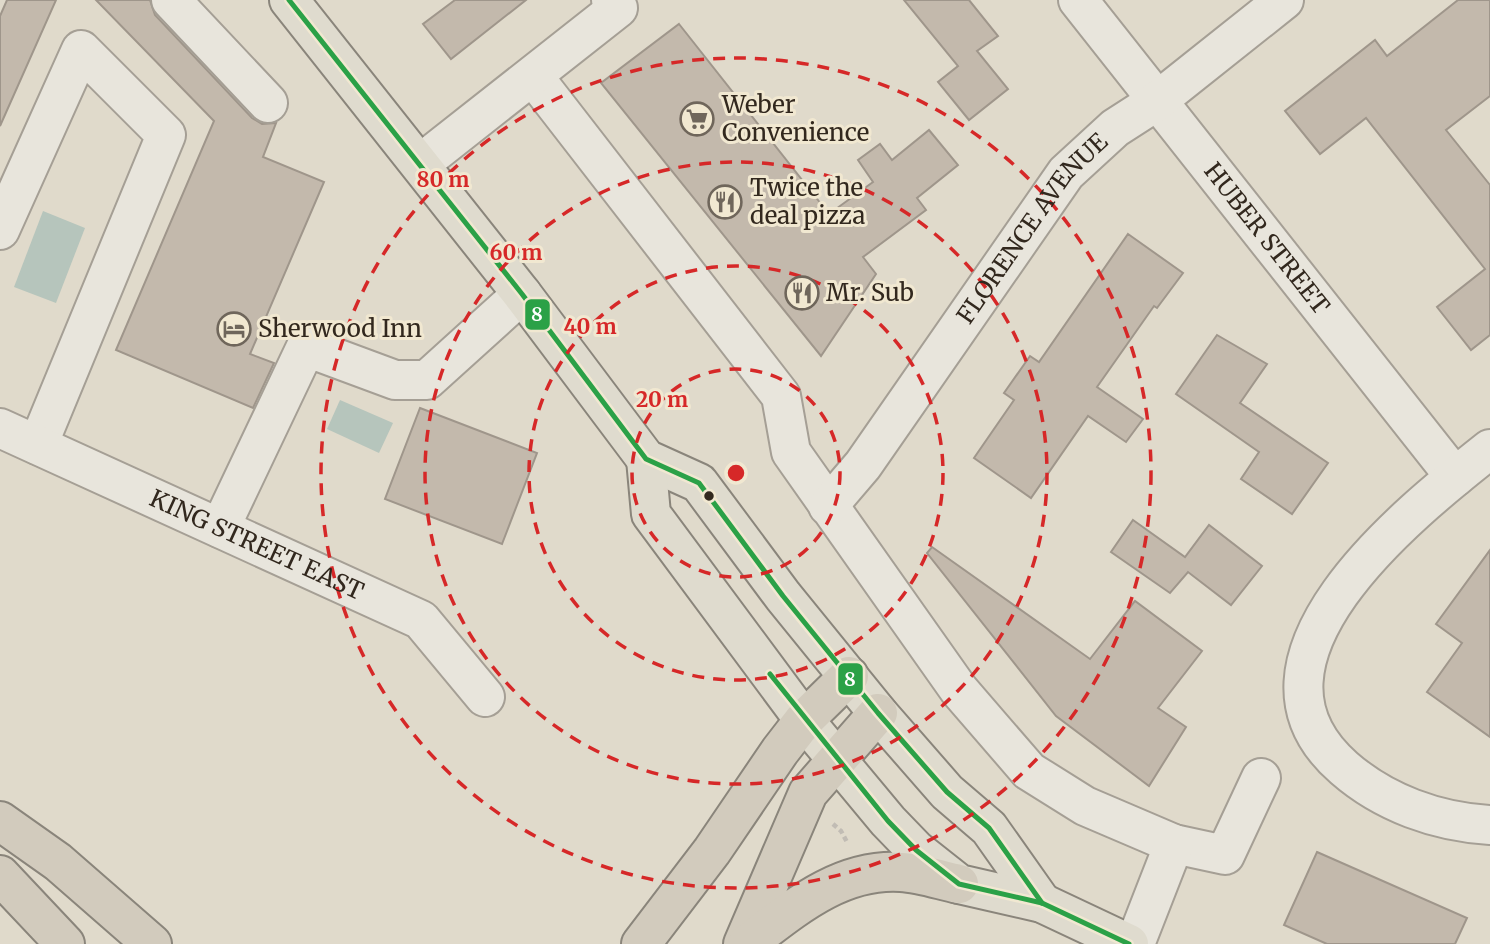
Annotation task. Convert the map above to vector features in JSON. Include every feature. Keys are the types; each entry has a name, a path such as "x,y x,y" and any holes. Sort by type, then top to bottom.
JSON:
{"highway":[{"path":"641,944 712,851 804,720 849,676"},
{"path":"745,944 808,793 878,713"},
{"path":"0,821 58,862 152,944"},
{"path":"745,944 813,894 859,876 900,872 959,884"},
{"path":"0,875 65,944"}],"main road":[{"path":"289,0 522,294 646,458 699,483 783,596 878,713 947,792 989,828 1042,903"},
{"path":"646,458 651,514 804,720 888,821 916,850 959,884 1042,903 1129,944"}],"street":[{"path":"171,0 268,103"},
{"path":"419,164 618,8 611,0"},
{"name":"HUBER STREET","path":"1078,0 1455,477"},
{"name":"FLORENCE AVENUE","path":"828,506 863,466 1066,173 1115,128 1157,101 1284,0"},
{"path":"0,230 81,50 166,135 38,445"},
{"path":"533,76 781,396 791,452 959,690 1029,771 1085,806 1174,844 1225,855 1261,778"},
{"path":"0,239 0,257"},
{"path":"220,528 306,347 395,380 427,380 522,294"},
{"name":"KING STREET EAST","path":"0,428 421,620 485,697"},
{"path":"1490,449 1392,532 1328,610 1308,649 1302,688 1307,716 1324,751 1357,779 1397,803 1459,823 1490,825"},
{"path":"1135,944 1174,844"}],"shaded area":[{"path":"43,211 85,228 56,303 14,287"},
{"path":"340,400 393,423 379,453 327,429"}],"building":[{"path":"7,0 56,0 0,126 0,16"},
{"path":"96,0 150,0 155,15 252,118 262,124 276,123 263,157 324,182 250,354 274,363 253,408 116,350 214,121"},
{"path":"455,0 526,0 451,59 423,24"},
{"path":"904,0 969,0 998,36 977,51 1008,89 969,120 938,82 958,66"},
{"path":"1458,0 1490,0 1490,96 1446,130 1490,185 1490,335 1471,350 1437,307 1485,269 1366,118 1320,154 1285,111 1375,40 1387,56"},
{"path":"679,24 829,214 873,182 858,160 880,144 892,160 929,130 958,165 917,198 926,210 863,257 876,274 821,356 601,83"},
{"path":"1128,234 1183,273 1157,308 1154,306 1097,387 1143,419 1126,442 1088,416 1031,498 974,458 1014,400 1004,393 1030,356 1039,362"},
{"path":"1217,335 1267,364 1240,403 1328,463 1292,514 1241,479 1259,452 1176,394"},
{"path":"420,408 537,453 502,544 385,499"},
{"path":"1133,520 1185,557 1209,525 1262,566 1231,605 1188,572 1170,593 1111,552"},
{"path":"932,547 1090,659 1135,601 1202,651 1158,708 1186,727 1149,786 1056,716 927,553"},
{"path":"1490,550 1490,737 1427,692 1462,643 1436,624"},
{"path":"1317,852 1467,918 1455,944 1327,944 1284,925"}],"transit line":[{"name":"8","path":"289,0 522,294 646,459 699,483 783,596 878,713 947,792 989,828 1042,903"},
{"name":"8","path":"770,674 888,821 916,850 959,884 1042,903 1129,944"}],"place":[{"name":"Weber Convenience","path":"697,119"},
{"name":"Twice the deal pizza","path":"725,202"},
{"name":"Mr. Sub","path":"802,293"},
{"name":"Sherwood Inn","path":"234,329"}]}
